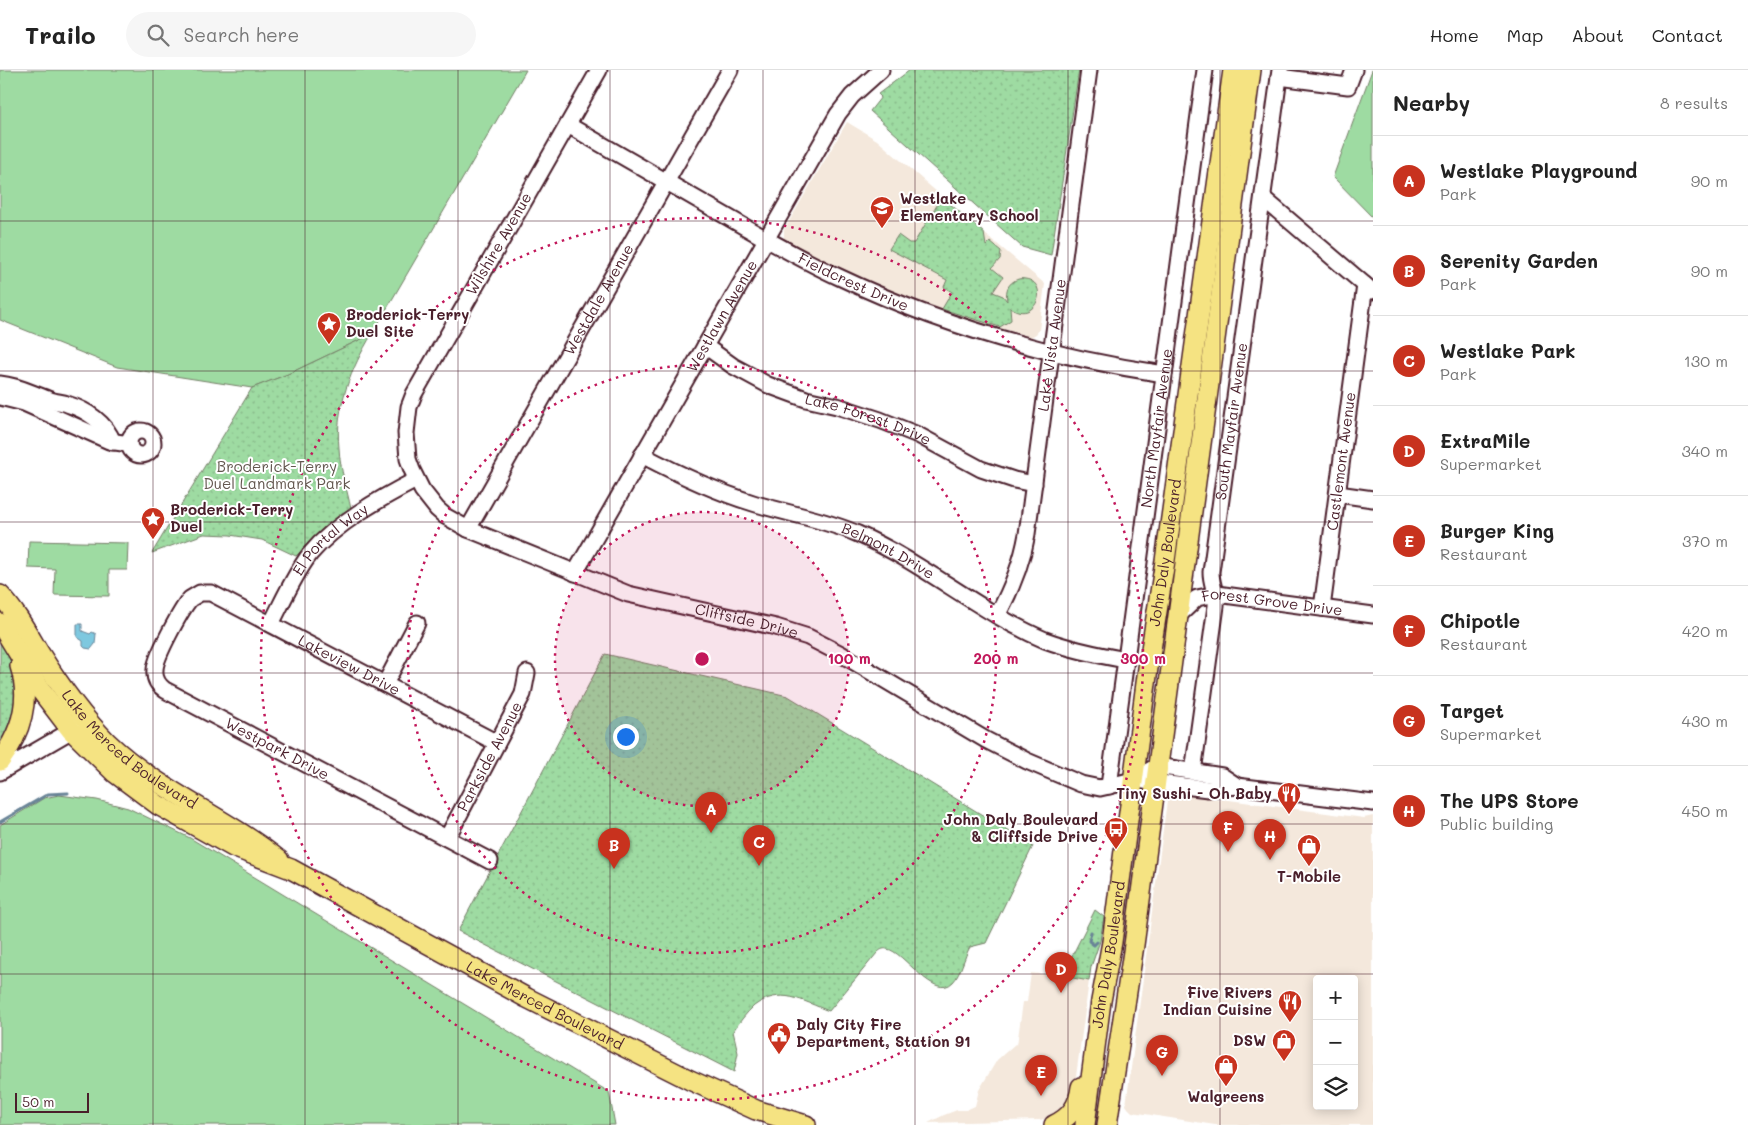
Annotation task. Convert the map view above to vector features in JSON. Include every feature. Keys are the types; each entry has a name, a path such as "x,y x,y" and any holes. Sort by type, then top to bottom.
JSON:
{"main road":[{"name":"John Daly Boulevard","path":"1085,1125 1233,70"},
{"name":"John Daly Boulevard","path":"1107,1125 1134,945 1252,70"},
{"name":"Lake Merced Boulevard","path":"0,595 14,610 58,681 86,719 116,750 149,777 251,838 291,869"},
{"name":"Lake Merced Boulevard","path":"0,623 42,692 71,730 107,766 158,805 233,847 291,869 527,998 690,1080 756,1110 806,1125"},
{"path":"0,761 16,734 24,705 24,683 14,646"},
{"path":"1054,1125 1071,1113 1079,1101 1091,1017 1094,1006 1103,992"}],"street":[{"name":"Wilshire Avenue","path":"416,480 408,458 406,433 406,420 414,394 599,70"},
{"name":"Westdale Avenue","path":"468,529 730,70"},
{"name":"Westlawn Avenue","path":"575,573 838,114 852,96 882,70"},
{"name":"Lake Vista Avenue","path":"998,614 1014,584 1022,560 1027,534 1089,70"},
{"name":"North Mayfair Avenue","path":"1109,786 1205,70"},
{"path":"1279,74 1348,86 1354,70"},
{"name":"South Mayfair Avenue","path":"1193,772 1216,594 1212,585 1211,572 1279,74"},
{"name":"Fieldcrest Drive","path":"568,125 766,239 838,277 929,316 988,336 1052,353 1107,365 1164,374"},
{"path":"1263,198 1369,288"},
{"name":"Castlemont Avenue","path":"1322,608 1369,288"},
{"name":"Lake Forest Drive","path":"705,346 733,366 768,385 880,420 918,436 981,469 1005,478 1034,484"},
{"path":"0,384 20,387 47,399 72,405 103,424 121,443 24,403 0,397"},
{"name":"Belmont Drive","path":"642,455 697,483 734,497 821,520 858,534 896,553 1030,633 1086,653 1126,660"},
{"name":"Cliffside Drive","path":"416,480 437,509 445,516 468,529 628,594 776,627 808,638 841,654 964,728 1006,750 1081,784 1100,788 1156,774"},
{"name":"El Portal Way","path":"270,624 301,567 319,545 362,512 416,480"},
{"path":"1338,494 1373,499"},
{"name":"Lakeview Drive","path":"200,593 217,595 497,744"},
{"name":"Westpark Drive","path":"200,593 186,604 157,660 154,671 155,678 161,686 490,861"},
{"name":"Forest Grove Drive","path":"1178,616 1197,598 1216,594 1373,615"},
{"path":"385,684 417,623"},
{"name":"Parkside Avenue","path":"446,838 523,694 527,673"},
{"path":"0,772 86,719"},
{"path":"1156,774 1193,772 1222,776 1237,786"},
{"path":"1156,774 1208,788 1237,786 1373,802"}],"shaded area":[{"name":"Westlake Elementary School","path":"847,122 877,140 1045,284 1039,330 1036,334 1031,337 940,311 866,281 786,242 784,230"},
{"path":"1175,793 1364,818 1373,816 1373,1125 1215,1125 1132,1112 1126,1105 1167,801"},
{"path":"1031,973 1073,977 1089,981 1074,1091 1062,1111 1049,1118 1039,1120 928,1123 957,1110 966,1110 975,1106 979,1090 997,1060 1015,1044 1017,1045 1023,1002 1027,1002"}],"green space":[{"path":"0,70 526,70 372,334 288,374 252,388 117,367 0,320"},
{"path":"910,70 1079,70 1051,255 1022,247 870,111 881,97 878,94"},
{"path":"1373,70 1373,218 1333,177"},
{"path":"942,197 984,233 986,246 990,242 1001,251 1000,259 992,268 1003,277 993,292 1003,296 1007,301 1007,290 1014,281 1025,279 1033,282 1039,294 1033,307 1027,311 1019,311 1010,307 1011,320 1000,327 942,309 952,292 944,287 947,280 889,249 898,235 909,243 914,243"},
{"name":"Broderick-Terry Duel Landmark Park","path":"372,334 357,361 346,389 338,433 342,471 351,509 326,526 296,556 262,540 230,535 204,534 152,553 252,388 288,374"},
{"path":"29,541 128,543 127,570 109,570 109,596 54,595 55,569 28,568"},
{"path":"0,633 14,675 15,700 12,714 0,742"},
{"path":"605,654 788,696 1033,846 986,943 970,947 953,982 945,986 937,986 919,974 894,952 882,949 829,1011 801,1000 782,996 764,1000 754,1006 733,1031 738,1053 734,1072 458,931"},
{"path":"59,795 97,800 128,808 190,838 609,1092 615,1125 0,1125 0,825 44,798"},
{"path":"1095,910 1104,917 1100,941 1091,967 1089,981 1062,976"}],"water":[{"path":"77,624 82,624 82,631 96,634 95,644 91,649 85,648 83,641 77,637"}],"waterway":[{"path":"0,822 48,794 68,793"},
{"path":"1091,932 1089,941 1094,945 1097,942"}],"place":[{"name":"Westlake Elementary School","path":"882,229"},
{"name":"Broderick-Terry Duel Site","path":"329,345"},
{"name":"Broderick-Terry Duel","path":"153,540"},
{"name":"Tiny Sushi - Oh Baby","path":"1289,815"},
{"name":"Westlake Playground","path":"711,833"},
{"name":"John Daly Boulevard & Cliffside Drive","path":"1116,850"},
{"name":"Chipotle","path":"1228,852"},
{"name":"The UPS Store","path":"1270,860"},
{"name":"Westlake Park","path":"759,866"},
{"name":"T-Mobile","path":"1309,867"},
{"name":"Serenity Garden","path":"614,869"},
{"name":"ExtraMile","path":"1061,993"},
{"name":"Five Rivers Indian Cuisine","path":"1290,1023"},
{"name":"Daly City Fire Department, Station 91","path":"779,1055"},
{"name":"DSW","path":"1284,1062"},
{"name":"Target","path":"1162,1076"},
{"name":"Walgreens","path":"1226,1087"},
{"name":"Burger King","path":"1041,1096"}]}
